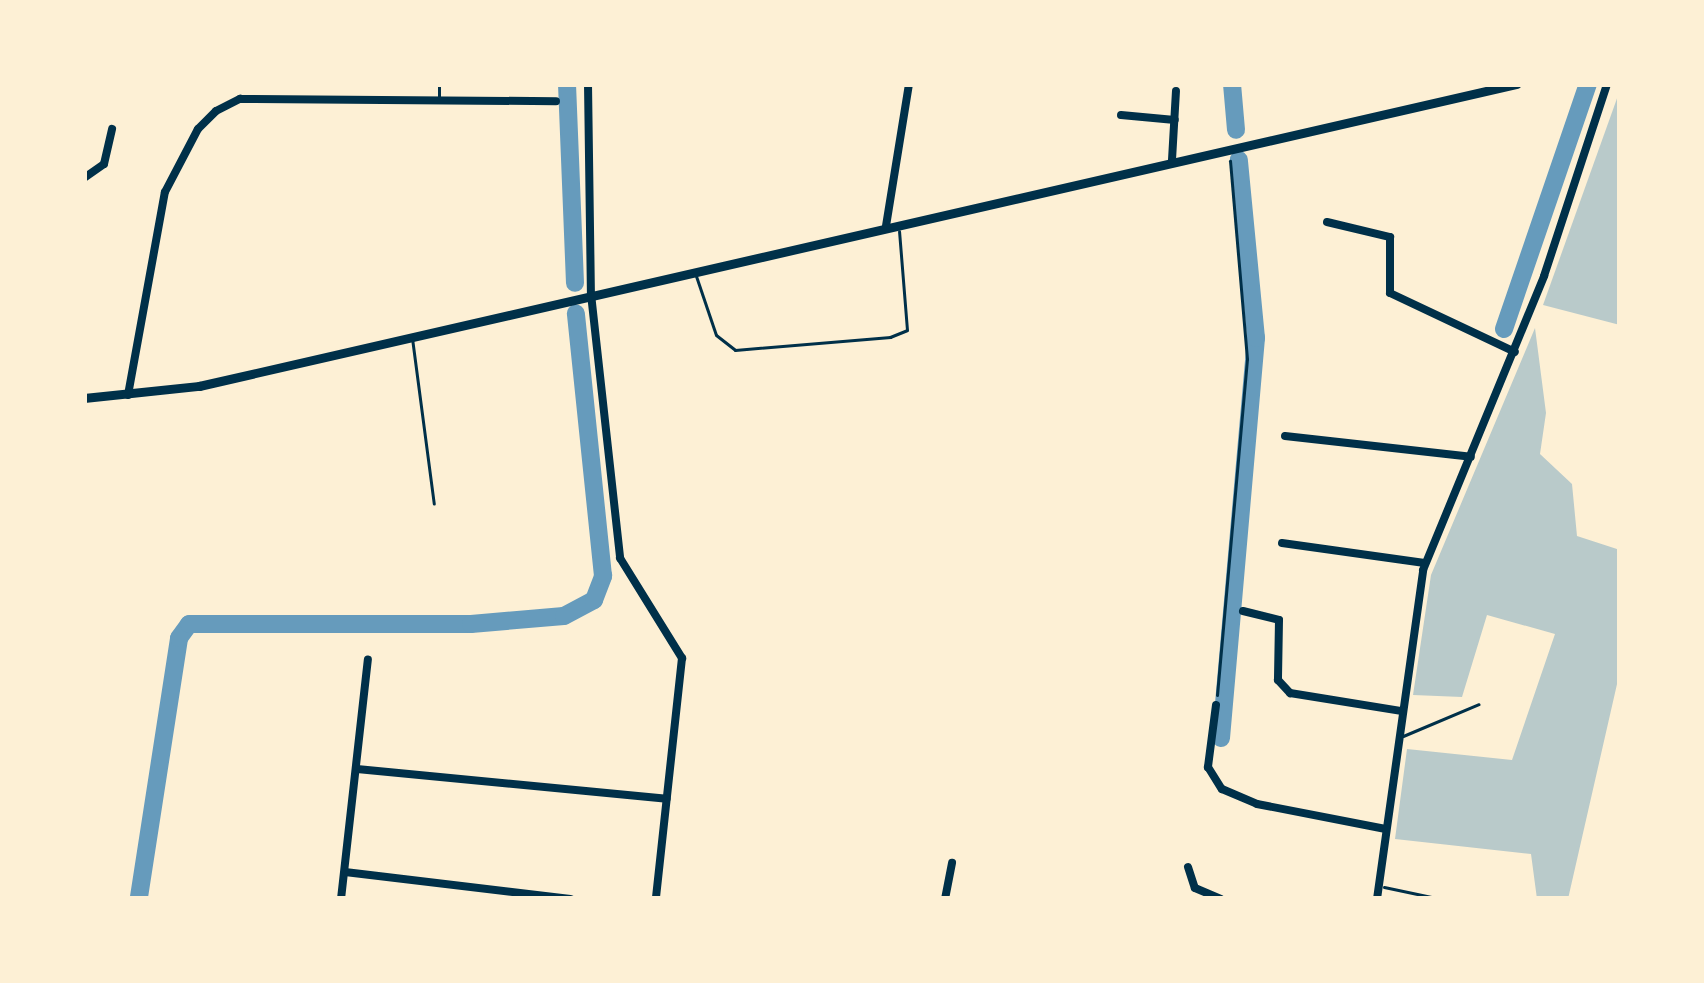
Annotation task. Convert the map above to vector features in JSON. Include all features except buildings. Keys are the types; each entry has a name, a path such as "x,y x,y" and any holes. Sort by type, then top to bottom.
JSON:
{"street":[{"path":"588,84 591,294 620,558 682,658 656,899"},
{"path":"886,226 909,84"},
{"path":"84,398 127,398 412,336 1517,84"},
{"path":"1377,899 1425,563 1515,352 1607,84"},
{"path":"1172,160 1176,92"},
{"path":"127,398 165,192 207,120 240,99 556,101"},
{"path":"1121,115 1175,120"},
{"path":"84,178 104,164 112,130"},
{"path":"1327,222 1390,237 1390,293 1515,352"},
{"path":"1285,436 1471,458"},
{"path":"1282,543 1425,563"},
{"path":"1243,611 1279,620 1278,680 1289,693 1401,711"},
{"path":"341,899 368,660"},
{"path":"1216,705 1208,767 1222,789 1257,805 1386,830"},
{"path":"357,769 667,799"},
{"path":"945,899 952,863"},
{"path":"1188,867 1195,888 1222,899"},
{"path":"345,872 570,899"}],"lane":[{"path":"439,84 439,101"},
{"path":"694,271 716,335 734,350 890,337 907,329 899,223"},
{"path":"412,336 434,504"},
{"path":"1398,739 1479,704"},
{"path":"1379,886 1441,899"}],"path":[{"path":"1216,705 1247,359 1229,147"}],"shaded area":[{"path":"1620,90 1620,325 1543,305"},
{"path":"1535,328 1546,413 1540,454 1572,484 1577,536 1620,550 1620,671 1568,899 1537,899 1531,854 1395,839 1407,749 1512,760 1555,634 1487,615 1462,697 1413,695 1431,575"}],"waterway":[{"path":"567,84 575,283"},
{"path":"1232,84 1236,130"},
{"path":"1504,329 1588,84"},
{"path":"1221,738 1256,338 1239,160"},
{"path":"139,897 179,638 189,624 471,624 564,616 594,600 603,576 576,313"}]}
